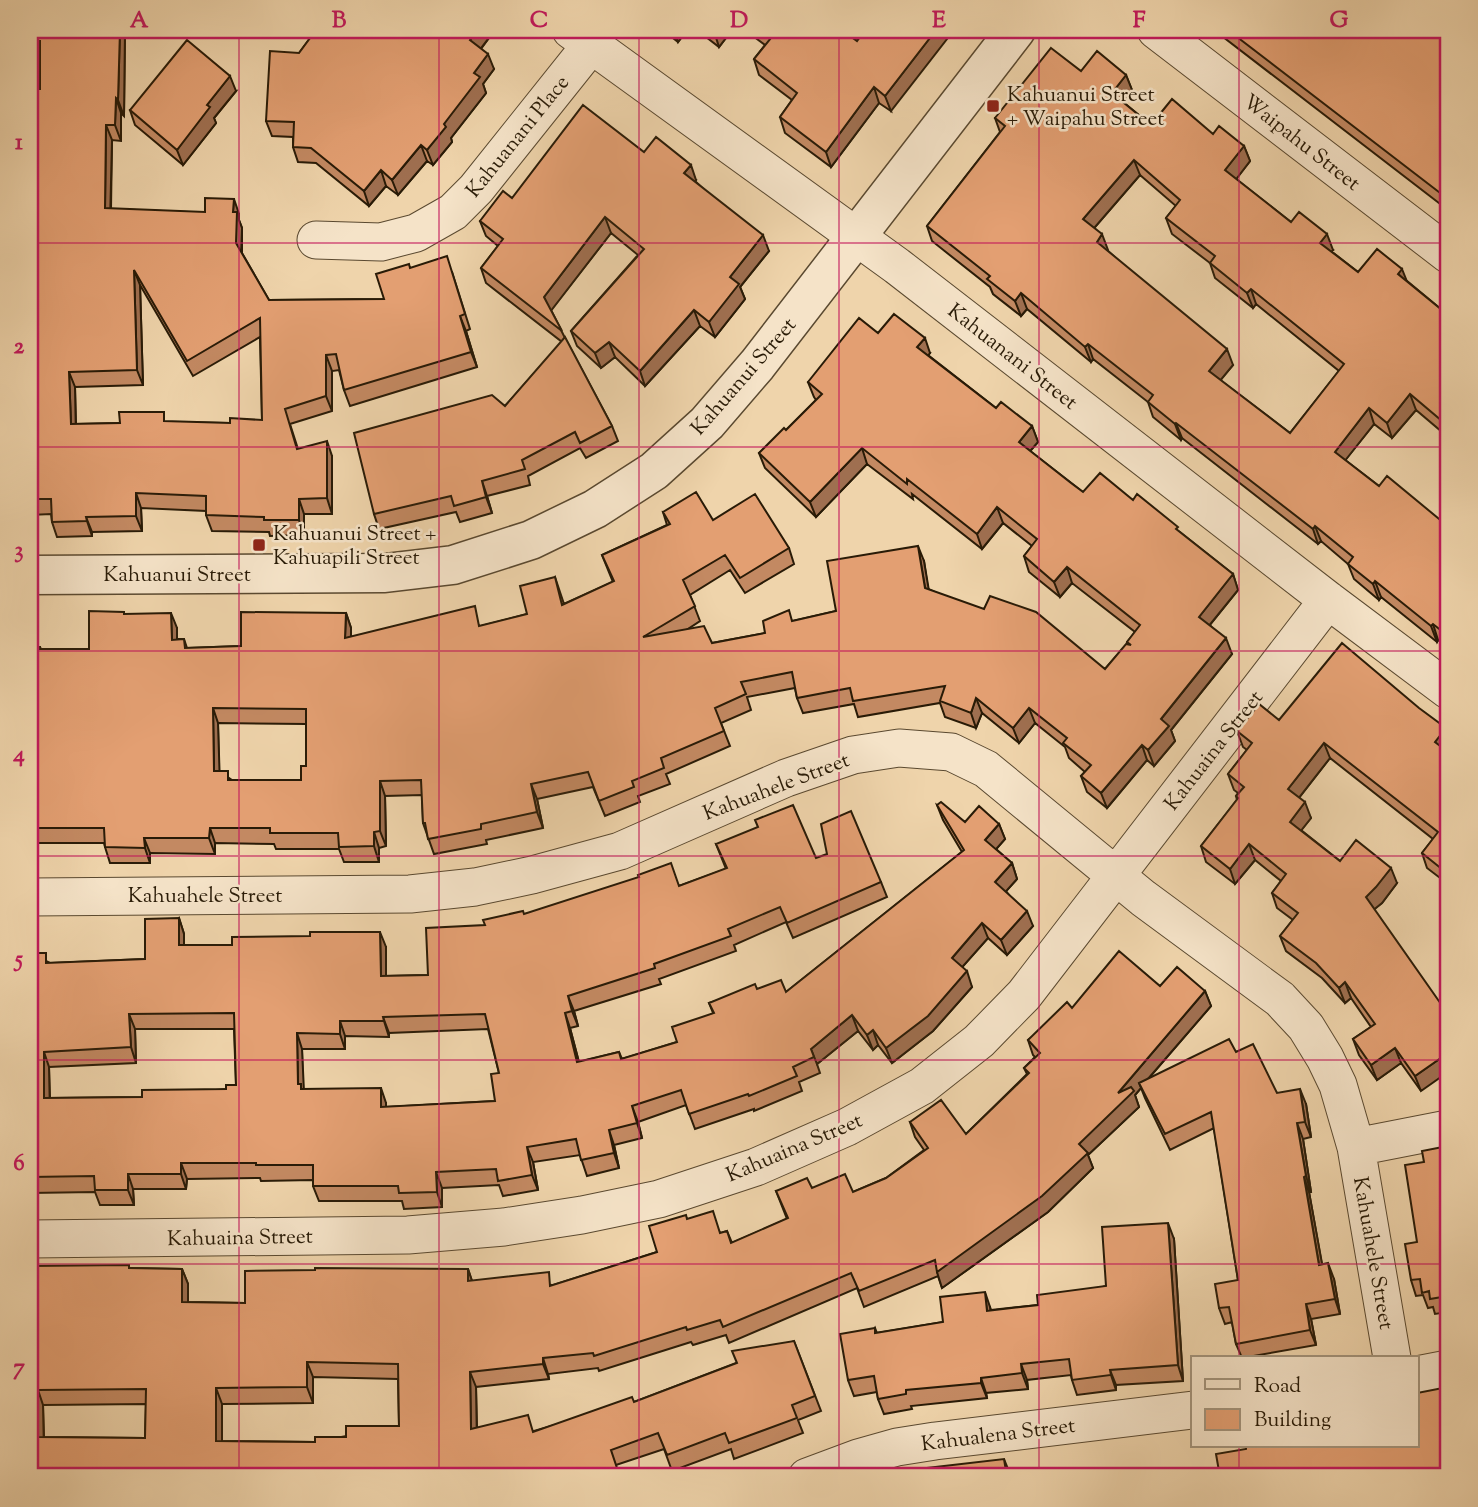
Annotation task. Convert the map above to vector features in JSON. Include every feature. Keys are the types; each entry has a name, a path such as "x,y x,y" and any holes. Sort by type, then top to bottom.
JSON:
{"street":[{"name":"Kahuanui Street","path":"30,575 385,573 453,565 531,540 595,509 654,471 707,423 757,365 1016,30"},
{"name":"Waipahu Street","path":"1156,30 1448,254"},
{"name":"Kahuanani Street","path":"581,37 897,265 1448,691"},
{"name":"Kahuanani Place","path":"316,240 381,242 416,233 453,212 476,188 581,37"},
{"name":"Kahuaina Street","path":"30,1239 408,1235 504,1227 659,1199 756,1167 847,1127 922,1086 979,1041 1024,995 1328,600"},
{"name":"Kahuahele Street","path":"30,897 410,894 475,887 620,851 786,778 853,755 899,748 951,752 986,769 1116,876 1280,999 1306,1027 1338,1085 1356,1147 1392,1356"},
{"name":"Kahuahele Street","path":"1356,1147 1448,1129"},
{"path":"1418,1375 1448,1370"},
{"name":"Kahualena Street","path":"807,1477 897,1447 1191,1410"}],"building":[{"path":"30,30 120,30 115,125 106,125 105,208 205,212 205,198 234,199 233,212 237,212 236,243 269,300 384,299 376,274 409,264 410,268 447,256 465,314 460,316 471,352 344,390 336,354 326,355 326,396 285,409 297,449 327,441 327,498 299,499 299,520 206,515 206,496 136,493 136,516 86,517 87,521 52,522 51,499 30,499 30,89 40,89 40,41 30,41","holes":["134,270 187,361 260,318 262,420 230,418 230,423 164,421 164,412 119,412 120,423 71,424 69,372 137,370"]},
{"path":"316,30 478,30 470,40 488,54 474,73 480,77 427,150 421,145 392,180 381,170 364,191 311,148 293,147 294,122 266,121 270,51 299,53"},
{"path":"760,30 842,30 857,41 865,30 936,30 885,96 874,87 826,152 780,117 797,93 754,59 771,38"},
{"path":"1228,30 1448,30 1448,199"},
{"path":"187,40 230,76 177,150 130,110"},
{"path":"1051,48 1081,71 1097,51 1126,75 1112,93 1151,125 1172,99 1213,134 1219,126 1244,146 1225,170 1291,222 1299,212 1327,234 1320,243 1358,272 1377,249 1402,269 1398,274 1448,315 1448,426 1410,394 1387,423 1369,408 1335,452 1379,486 1387,476 1444,523 1448,517 1448,636 1433,624 1431,626 1375,581 1373,584 1348,564 1353,557 1315,526 1313,529 1148,402 1153,395 1088,344 1085,347 1021,293 1015,301 987,279 990,276 927,226 1005,126 995,118","holes":["1134,160 1180,200 1166,218 1215,256 1210,263 1247,293 1251,289 1344,364 1290,433 1209,371 1227,349 1097,242 1102,234 1083,219"]},
{"path":"583,105 644,152 656,137 691,165 684,173 763,235 730,277 739,284 709,322 694,310 640,371 609,342 595,353 571,331 644,249 605,217 544,297 562,331 481,268 503,239 480,221 503,191 512,198"},
{"path":"894,314 925,338 917,347 996,408 1001,402 1032,426 1019,442 1071,483 1083,492 1100,473 1133,500 1137,494 1233,574 1199,617 1226,638 1161,719 1169,726 1148,750 1142,745 1101,793 1081,776 1091,765 1063,743 1067,738 1029,708 1013,728 976,698 971,713 940,701 945,686 853,701 850,688 797,698 792,672 741,682 746,694 715,708 724,731 661,758 664,768 632,781 634,787 599,801 588,772 531,784 537,812 481,824 481,829 428,839 423,823 421,780 380,781 380,831 374,832 374,846 339,847 338,833 270,833 270,828 210,828 209,838 144,838 145,848 105,847 104,828 30,828 30,647 89,649 89,611 124,614 171,613 172,640 184,639 185,648 241,646 241,612 346,613 345,638 475,606 479,626 527,614 520,586 555,577 562,605 614,581 602,555 670,524 663,512 696,492 713,520 755,494 789,548 740,578 725,555 683,580 695,606 643,637 704,626 712,643 765,633 763,621 789,610 792,621 836,611 827,561 918,546 925,588 984,609 990,596 1036,612 1105,669 1126,644 1131,645 1127,642 1140,625 1067,567 1054,582 1024,556 1037,539 997,507 977,534 907,479 907,484 862,448 810,502 759,453 822,394 808,382 859,318 878,333","holes":["213,708 306,709 306,766 301,766 301,780 228,780 228,771 214,771"]},
{"path":"565,337 612,426 580,443 575,432 522,460 525,469 482,481 486,497 454,506 451,496 374,514 354,433 492,395 505,406"},
{"path":"1342,643 1446,728 1435,742 1448,752 1448,874 1422,853 1438,832 1324,743 1288,789 1305,802 1290,822 1340,861 1356,840 1391,868 1366,897 1448,1014 1448,1053 1415,1076 1395,1048 1371,1065 1353,1039 1375,1024 1345,982 1339,988 1316,963 1280,936 1298,913 1272,893 1286,874 1249,844 1230,869 1201,846 1244,787 1228,774 1252,743 1237,731 1259,704 1279,720"},
{"path":"941,802 965,822 979,806 999,824 985,840 1012,863 995,882 1027,911 1001,940 982,923 952,958 967,971 928,1016 886,1048 873,1030 867,1035 852,1015 811,1049 814,1057 793,1067 797,1076 749,1096 748,1094 689,1114 681,1090 632,1106 637,1123 609,1130 614,1153 581,1160 576,1139 527,1147 532,1175 498,1181 496,1169 436,1172 437,1192 399,1193 398,1186 313,1186 313,1165 181,1163 181,1174 128,1174 128,1190 95,1190 94,1176 30,1177 30,953 46,953 46,963 145,959 145,919 179,918 179,945 232,945 232,937 310,936 310,932 380,932 381,976 428,975 426,928 485,925 483,920 523,911 524,914 639,877 638,875 671,863 679,886 727,868 716,844 758,827 755,820 793,805 816,858 827,854 821,824 851,811 881,882 787,923 780,907 728,929 731,936 654,964 655,968 568,996 572,1011 565,1013 577,1062 619,1052 621,1059 677,1042 672,1027 714,1013 709,1003 755,984 757,989 781,980 786,992 964,850 937,805","holes":["234,1013 236,1085 226,1085 226,1089 142,1090 142,1097 44,1098 44,1052 131,1047 129,1014","485,1014 499,1073 491,1074 495,1101 381,1107 381,1088 301,1089 301,1084 298,1084 297,1033 340,1034 340,1021 384,1021 383,1017"]},
{"path":"1119,951 1160,986 1177,967 1205,991 1118,1093 1131,1087 1134,1091 1079,1144 1088,1153 1042,1196 937,1272 935,1260 859,1291 851,1273 723,1327 720,1320 687,1330 686,1327 594,1356 593,1353 543,1358 543,1364 470,1372 471,1429 528,1415 533,1432 632,1397 634,1402 737,1363 732,1351 794,1341 815,1396 792,1405 797,1418 729,1443 725,1433 667,1455 658,1433 611,1450 620,1477 30,1477 30,1266 129,1265 129,1268 182,1269 182,1302 245,1303 245,1271 315,1268 468,1269 468,1281 549,1272 550,1286 657,1252 649,1226 686,1215 687,1219 713,1211 720,1233 727,1231 731,1243 788,1218 776,1191 807,1178 812,1188 845,1174 853,1192 886,1178 928,1148 910,1122 941,1100 966,1134 1029,1073 1024,1068 1040,1053 1028,1040 1067,1002 1072,1008","holes":["307,1362 398,1364 399,1426 346,1426 346,1437 315,1437 315,1442 216,1441 216,1388 307,1387","146,1389 145,1438 38,1437 38,1390"]},
{"path":"1229,1039 1236,1052 1253,1044 1277,1093 1300,1089 1305,1122 1297,1123 1306,1176 1304,1177 1319,1265 1328,1263 1335,1299 1306,1304 1310,1330 1236,1344 1229,1307 1219,1308 1215,1284 1238,1280 1211,1112 1165,1134 1139,1083"},
{"path":"1448,1146 1448,1296 1430,1299 1429,1291 1422,1293 1420,1279 1411,1280 1405,1244 1417,1242 1405,1165 1424,1162 1422,1151"},
{"path":"1168,1223 1178,1365 1110,1370 1111,1375 1072,1380 1069,1359 1021,1364 1022,1373 981,1378 981,1383 906,1390 906,1394 878,1399 874,1376 848,1380 840,1334 875,1328 875,1333 943,1322 940,1297 985,1292 987,1311 1038,1305 1037,1295 1106,1286 1102,1227"},
{"path":"1448,1387 1448,1477 1220,1477 1216,1454 1246,1448 1418,1448 1418,1393"},
{"path":"1004,1459 1007,1477 880,1477 884,1476 884,1473"},
{"path":"1110,1470 1110,1477 1029,1477"}],"place":[{"name":"Kahuanui Street + Waipahu Street","path":"993,106"},
{"name":"Kahuanui Street + Kahuapili Street","path":"259,545"}]}
